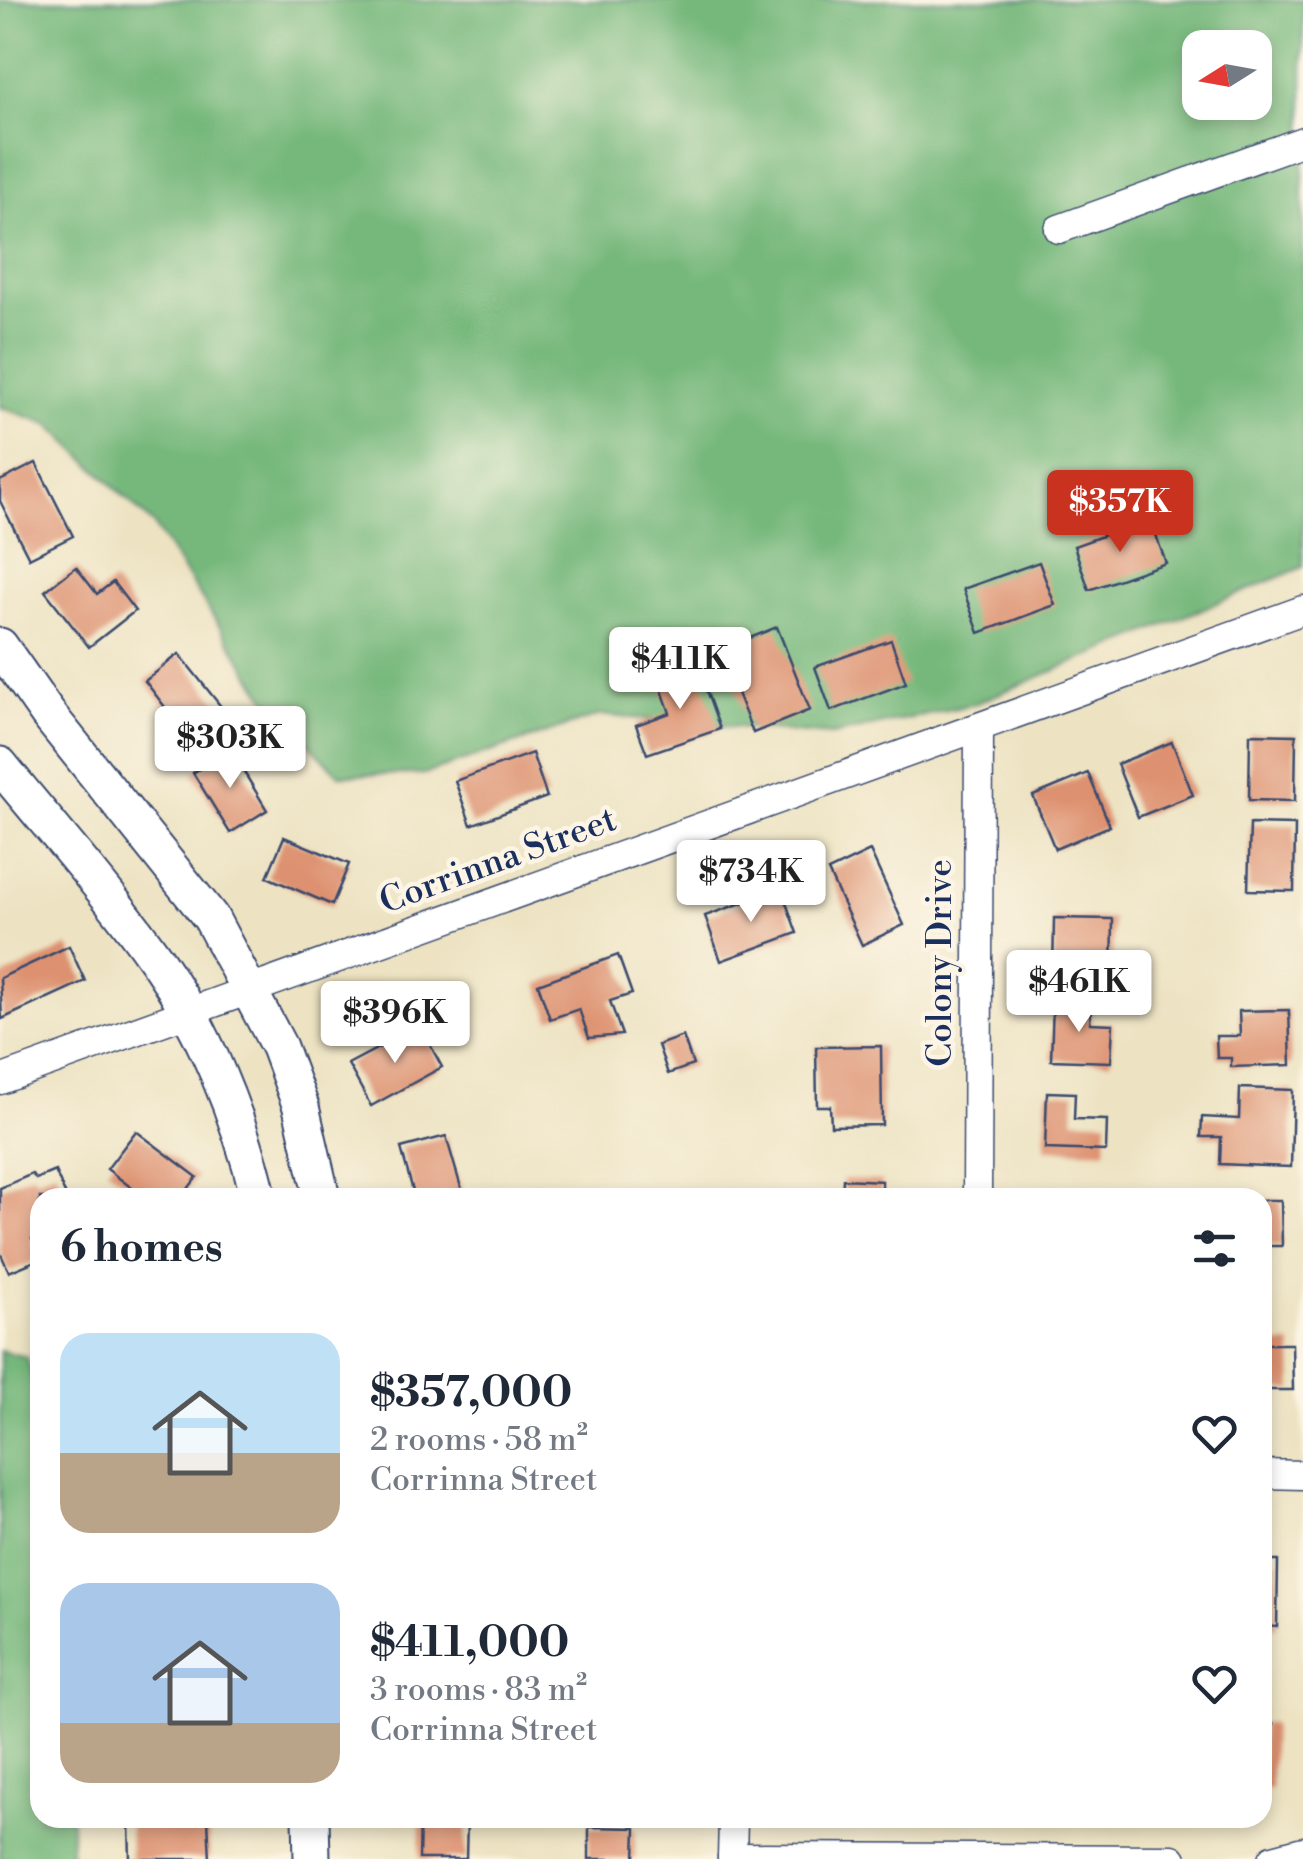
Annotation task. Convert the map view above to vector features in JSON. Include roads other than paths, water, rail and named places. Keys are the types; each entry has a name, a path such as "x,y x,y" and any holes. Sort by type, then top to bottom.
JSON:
{"street":[{"path":"1059,228 1303,141"},
{"name":"Corrinna Street","path":"0,1080 1303,610"},
{"path":"0,646 47,713 210,918 279,1047 301,1107 320,1188"},
{"name":"Colony Drive","path":"977,1188 979,729"},
{"path":"0,764 157,962 226,1092 248,1151 257,1188"},
{"path":"1272,1474 1303,1475"},
{"path":"311,1828 312,1859"},
{"path":"733,1828 732,1858 1172,1859"},
{"path":"1272,1859 1303,1851"}]}
